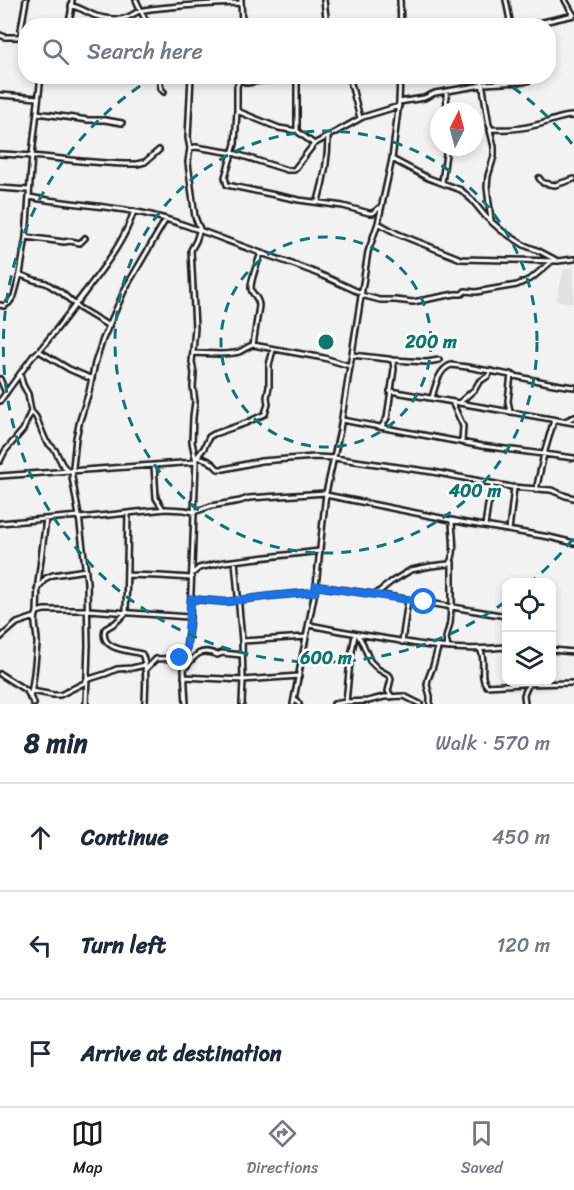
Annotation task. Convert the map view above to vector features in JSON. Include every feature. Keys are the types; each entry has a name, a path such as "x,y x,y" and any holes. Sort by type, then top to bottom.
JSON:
{"street":[{"path":"23,18 26,0"},
{"path":"70,18 72,0"},
{"path":"136,0 144,18"},
{"path":"324,0 326,18"},
{"path":"400,0 400,18"},
{"path":"506,0 509,18"},
{"path":"556,20 574,15 565,0"},
{"path":"124,18 141,10 241,2 242,18"},
{"path":"71,6 98,17 108,18"},
{"path":"0,35 18,38"},
{"path":"0,305 4,306 9,303 14,296 20,274 26,237 40,84"},
{"path":"160,84 164,92"},
{"path":"186,704 183,669 190,617 196,460 192,441 195,402 193,353 195,328 191,250 200,229 195,216 188,162 191,84"},
{"path":"238,84 235,144 225,177 227,185 373,213 381,204"},
{"path":"297,84 297,131"},
{"path":"351,84 360,118"},
{"path":"293,704 316,586 326,494 342,420 368,252 378,223 392,159 400,84"},
{"path":"190,148 233,153 287,170 294,170 314,144 360,118 435,93 483,84 494,147 487,187 491,221"},
{"path":"446,91 447,102"},
{"path":"0,95 38,98"},
{"path":"237,111 279,128 297,131 314,144"},
{"path":"36,113 122,123"},
{"path":"489,128 514,129 574,116"},
{"path":"318,201 323,181 328,137"},
{"path":"0,154 136,164 145,162 159,150"},
{"path":"442,182 446,156"},
{"path":"392,159 415,172 465,192 481,212 507,234 558,261"},
{"path":"539,178 543,183 555,185 574,179"},
{"path":"0,188 29,190"},
{"path":"28,197 58,202 94,204 166,219 200,229 380,300 413,302 462,294 465,291 476,292 517,285 532,278 552,261"},
{"path":"0,401 114,254 134,211"},
{"path":"86,704 88,610 86,570 80,517 70,471 95,363 109,326 125,289 166,219"},
{"path":"378,223 398,234 461,260 558,261 574,259"},
{"path":"26,237 80,243 85,238"},
{"path":"253,345 259,300 251,287 255,267 261,253"},
{"path":"20,274 46,283 79,308 109,326"},
{"path":"193,353 215,354 241,351 253,345 324,358 350,366"},
{"path":"196,460 209,437 265,414 269,365 273,350"},
{"path":"39,351 69,369 92,379"},
{"path":"352,355 392,360 427,362 439,360"},
{"path":"382,427 387,418 394,369 392,360"},
{"path":"432,398 438,378 448,365 492,370 550,384 574,387"},
{"path":"459,403 492,370"},
{"path":"20,374 22,385 28,394 31,411 46,441 55,450 62,464 70,471"},
{"path":"510,412 508,401 511,374"},
{"path":"0,379 6,393"},
{"path":"390,391 574,423"},
{"path":"452,402 463,426 462,442"},
{"path":"0,461 23,430 31,411"},
{"path":"563,422 574,417"},
{"path":"342,420 462,442 574,458"},
{"path":"536,490 554,420"},
{"path":"0,471 2,476 154,465 196,460 201,457 218,469 224,469 261,461 334,458 471,478 514,488 551,490 574,498"},
{"path":"154,465 156,498 164,510"},
{"path":"485,526 488,505 492,496 492,484"},
{"path":"509,530 514,488"},
{"path":"0,523 164,510 194,512 249,498 326,494 574,543"},
{"path":"128,513 126,613 103,631 104,639 114,647 142,654 144,657 146,704"},
{"path":"30,698 37,642 34,623 37,612 37,589 46,519"},
{"path":"448,648 446,638 451,607 452,520"},
{"path":"127,575 192,576 199,568 208,565 320,551"},
{"path":"376,594 411,570 449,564 452,560"},
{"path":"235,561 243,655 242,704"},
{"path":"37,589 46,578 52,575 86,570"},
{"path":"316,586 502,615"},
{"path":"191,599 225,602 315,592"},
{"path":"402,642 408,600"},
{"path":"37,612 88,610 190,617"},
{"path":"0,638 17,624 35,617"},
{"path":"309,625 438,648 502,647"},
{"path":"356,635 363,644 370,661 390,676 391,683 388,691 392,697"},
{"path":"350,703 350,662 356,635"},
{"path":"242,641 306,638"},
{"path":"430,704 428,679 438,648"},
{"path":"480,648 483,655 484,684 487,686 502,685"},
{"path":"556,650 574,652"},
{"path":"183,669 196,654 201,652 217,655 222,653 243,655"},
{"path":"145,670 156,659 186,656"},
{"path":"32,691 60,695 86,681 117,669 145,665"},
{"path":"0,674 27,691 34,704"},
{"path":"184,677 243,680 299,676"},
{"path":"556,683 574,683"},
{"path":"525,704 524,695 528,686"},
{"path":"334,704 407,696 420,704"},
{"path":"295,699 299,704"}],"shaded area":[{"path":"574,267 574,303 556,301 564,269"}],"route":[{"path":"180,658 186,656 191,599 225,602 315,592 316,586 424,602"}]}
